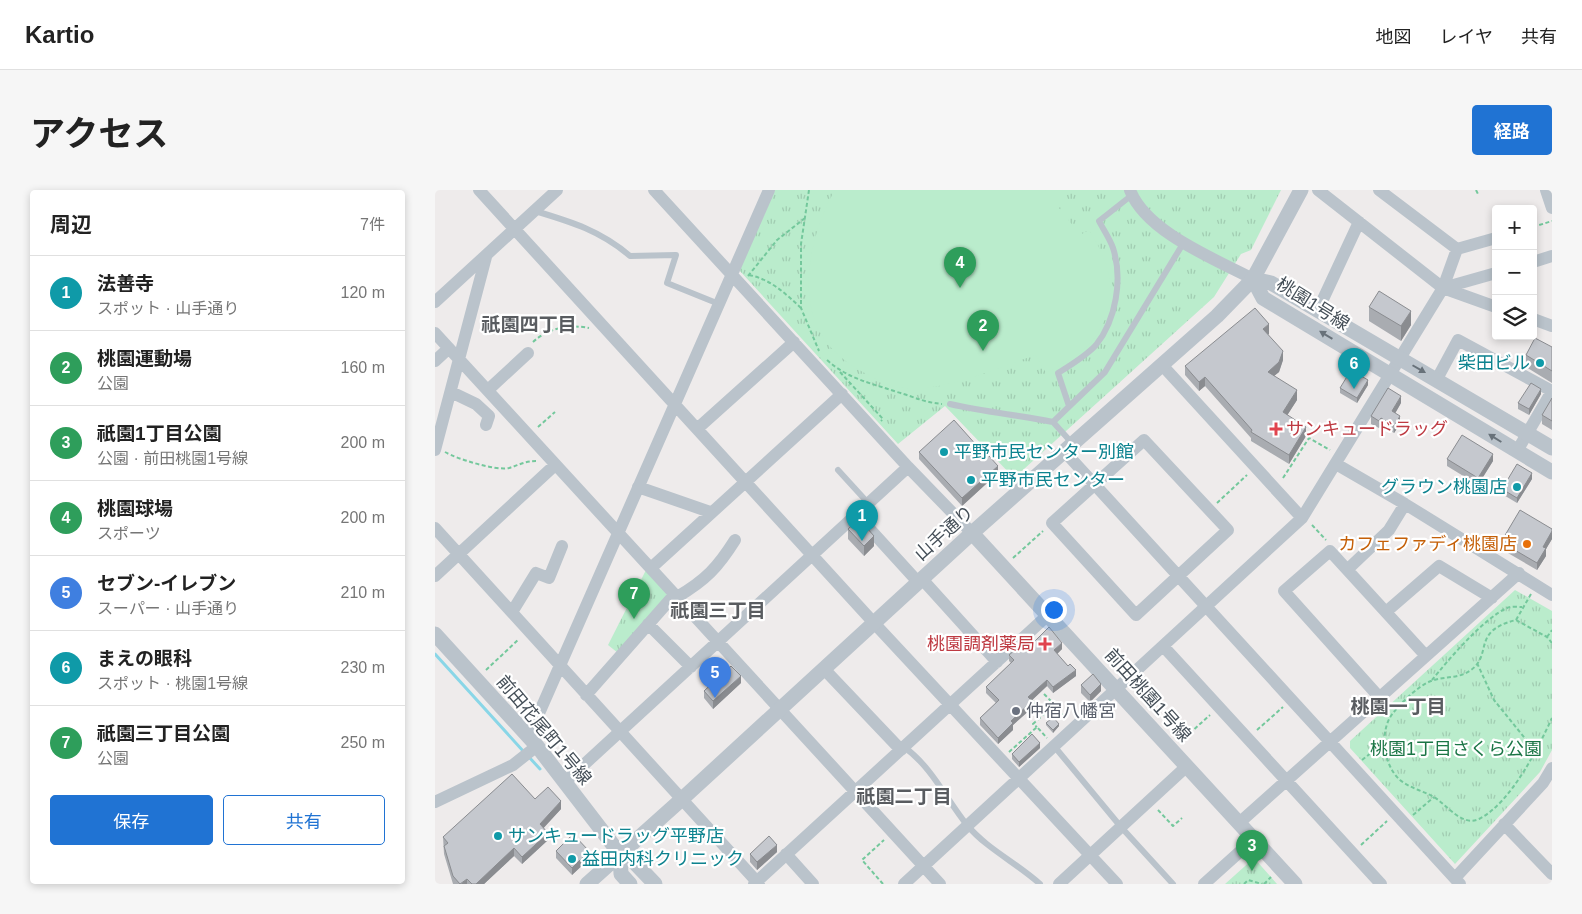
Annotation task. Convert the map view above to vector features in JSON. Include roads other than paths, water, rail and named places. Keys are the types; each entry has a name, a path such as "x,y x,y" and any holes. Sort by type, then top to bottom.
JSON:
{"street":[{"path":"479,190 874,623 1117,884"},
{"path":"435,302 557,190"},
{"path":"654,190 731,273 745,279 794,342 908,467 972,533"},
{"path":"435,802 513,765 530,748 560,665 769,190"},
{"name":"山手通り","path":"587,884 683,800 920,580 1161,365 1253,279 1301,190"},
{"path":"1318,190 1443,288 1492,306"},
{"path":"1379,190 1457,249"},
{"path":"1546,190 1552,208"},
{"path":"1131,192 1144,211 1157,225 1184,242 1253,279"},
{"path":"1318,310 1359,222"},
{"path":"1457,249 1492,239"},
{"path":"904,884 1303,517 1443,288 1457,249"},
{"path":"1537,261 1552,256"},
{"path":"436,447 486,257"},
{"path":"1443,288 1492,274"},
{"name":"桃園1号線","path":"1253,279 1271,283 1552,448"},
{"name":"桃園1号線","path":"1253,279 1263,298 1552,472"},
{"path":"1537,320 1552,326"},
{"path":"435,333 940,884"},
{"path":"1437,379 1458,340 1551,391 1517,451"},
{"path":"697,429 794,342"},
{"path":"435,361 449,348"},
{"path":"488,390 528,353"},
{"path":"1161,365 1303,517"},
{"path":"451,392 476,404 489,416 485,424"},
{"path":"651,568 841,394"},
{"path":"1144,440 1228,530 1136,615 1052,523 1095,484 1144,440"},
{"path":"1068,447 1095,484 1355,766 1457,881 1505,824 1548,786 1552,768"},
{"path":"1338,460 1552,595"},
{"path":"435,576 555,465"},
{"path":"565,782 814,556 908,467"},
{"path":"638,487 711,512"},
{"path":"1347,569 1389,530 1405,504"},
{"path":"857,515 997,662"},
{"path":"435,528 757,883 786,854 1049,615"},
{"name":"前田桃園1号線","path":"972,533 1295,884"},
{"path":"586,695 648,624 676,596 701,583 719,566 735,540"},
{"path":"512,612 536,573 549,578 562,546"},
{"path":"1380,698 1284,591 1331,550 1426,656"},
{"path":"1387,611 1439,566 1492,598"},
{"path":"1239,823 1332,742 1519,573"},
{"path":"648,624 691,667"},
{"name":"前田花尾町1号線","path":"435,634 477,679 530,748 565,782 620,854 634,862 655,884"},
{"path":"1163,646 1381,884"},
{"path":"824,669 903,748"},
{"path":"1059,884 1187,766"},
{"path":"1505,824 1552,874"},
{"path":"1205,884 1254,839"},
{"name":"前田花尾町1号線","path":"620,854 621,874 630,884"},
{"path":"786,854 813,884"}],"lane":[{"path":"1069,406 1059,373 1095,345 1109,321 1116,295 1118,271 1113,248 1099,221 1131,192"},
{"path":"535,211 571,222 611,240 631,256 676,254 667,283 719,304"},
{"path":"1053,422 1105,372 1184,242"},
{"path":"950,404 978,411 1015,414 1053,422 1068,447"},
{"path":"838,470 869,504"},
{"path":"1054,746 1121,827 1173,884"},
{"path":"903,748 927,768 968,826 983,842 1027,872 1040,884"}],"waterway":[{"path":"435,654 524,752"},
{"path":"528,756 540,769"}],"place":[{"name":"桃園球場","path":"960,288"},
{"name":"桃園運動場","path":"983,351"},
{"name":"柴田ビル","path":"1540,363"},
{"name":"まえの眼科","path":"1354,389"},
{"name":"サンキュードラッグ","path":"1276,429"},
{"name":"平野市民センター別館","path":"944,452"},
{"name":"平野市民センター","path":"971,480"},
{"name":"グラウン桃園店","path":"1517,487"},
{"name":"法善寺","path":"862,541"},
{"name":"カフェファディ桃園店","path":"1527,544"},
{"name":"祇園三丁目公園","path":"634,619"},
{"name":"桃園調剤薬局","path":"1045,644"},
{"name":"セブン-イレブン","path":"715,698"},
{"name":"仲宿八幡宮","path":"1016,711"},
{"name":"サンキュードラッグ平野店","path":"498,836"},
{"name":"益田内科クリニック","path":"572,859"},
{"name":"祇園1丁目公園","path":"1252,871"}],"district":[{"name":"祇園四丁目","path":"529,324"},
{"name":"祇園三丁目","path":"718,610"},
{"name":"桃園一丁目","path":"1398,706"},
{"name":"祇園二丁目","path":"904,796"}],"park label":[{"name":"桃園1丁目さくら公園","path":"1456,749"}]}
